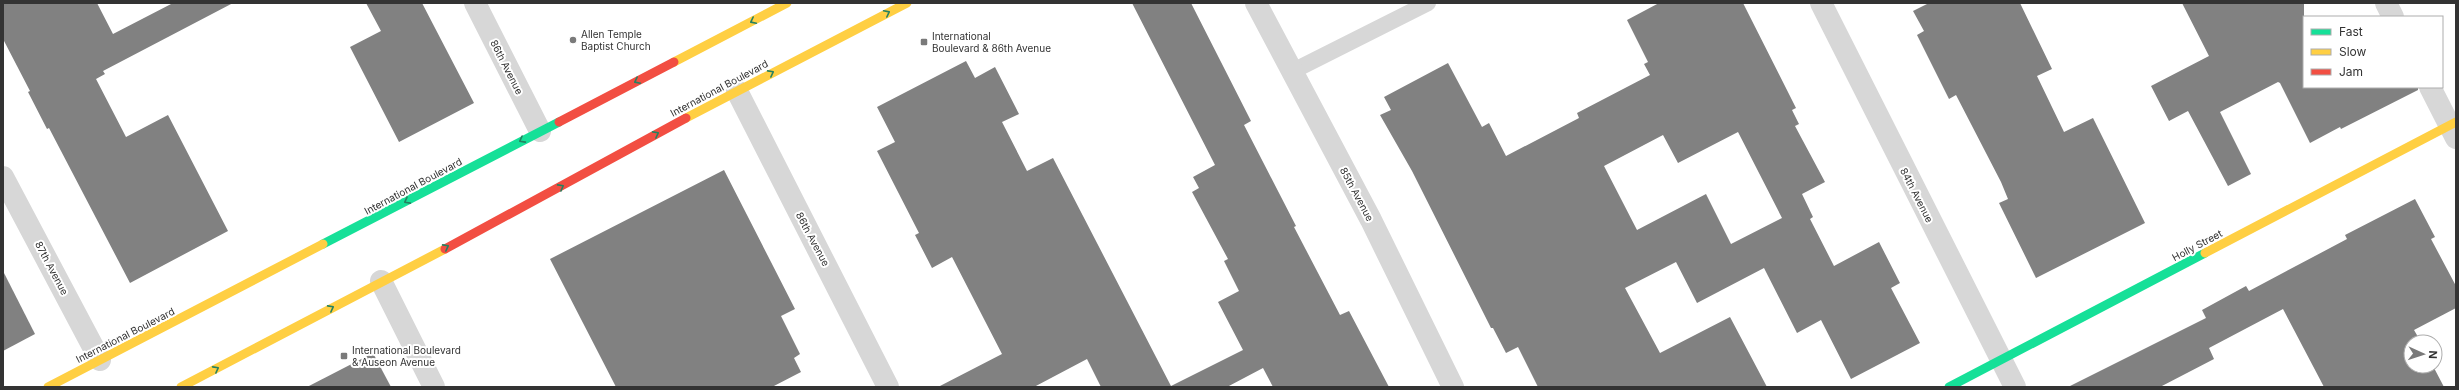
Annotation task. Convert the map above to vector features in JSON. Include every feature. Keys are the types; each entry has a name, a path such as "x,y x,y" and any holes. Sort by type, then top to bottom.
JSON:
{"main road":[{"name":"International Boulevard","path":"48,387 787,3"},
{"name":"International Boulevard","path":"181,387 381,281 507,217 622,152 907,3"},
{"name":"Holly Street","path":"1949,387 2454,128"}],"street":[{"name":"86th Avenue","path":"475,3 540,130"},
{"name":"85th Avenue","path":"1256,3 1371,220 1453,387"},
{"name":"84th Avenue","path":"1821,3 2015,387"},
{"path":"2386,3 2392,16"},
{"path":"2431,88 2454,128"},
{"name":"86th Avenue","path":"737,91 888,387"},
{"name":"87th Avenue","path":"3,177 100,360"},
{"path":"381,281 434,387"}],"lane":[{"path":"1292,71 1410,7 1428,3"}],"building":[{"path":"3,3 97,3 113,34 173,3 233,3 103,71 105,74 96,79 126,137 168,115 228,231 130,283 49,128 47,129 28,92 30,91 3,39"},
{"path":"366,3 422,3 474,103 399,142 350,47 381,31"},
{"path":"1132,3 1191,3 1251,121 1244,125 1296,226 1294,227 1340,315 1349,311 1389,387 1273,387 1263,368 1227,387 1101,387 1087,359 1034,387 938,387 1002,354 952,257 932,268 915,235 919,233 877,151 895,142 877,107 966,61 975,78 995,67 1019,114 1002,122 1027,171 1053,158 1171,386 1243,350 1218,302 1239,291 1224,261 1228,259 1192,192 1199,188 1193,177 1215,165"},
{"path":"1659,3 1743,3 1796,108 1792,110 1799,124 1795,126 1825,182 1802,194 1813,217 1810,219 1834,266 1879,242 1900,283 1891,288 1920,343 1851,379 1821,320 1797,333 1764,268 1697,303 1676,262 1625,288 1660,353 1730,317 1767,387 1538,387 1518,347 1506,353 1493,328 1491,328 1412,171 1380,115 1391,110 1384,97 1448,63 1482,127 1489,123 1506,156 1579,118 1577,113 1650,75 1644,64 1648,62 1627,20","holes":["1738,132 1782,218 1731,244 1706,194 1637,230 1604,166 1663,135 1678,163"]},
{"path":"1929,3 2020,3 2052,69 2037,76 2064,132 2093,118 2145,223 2036,278 1999,203 2008,199 2001,182 1956,95 1949,99 1917,35 1924,31 1913,11"},
{"path":"2182,3 2304,3 2303,88 2418,88 2418,90 2310,143 2280,83 2278,82 2220,112 2251,174 2228,186 2188,111 2169,121 2151,86 2209,56"},
{"path":"724,170 795,309 781,316 800,354 794,358 801,372 772,387 616,387 550,259"},
{"path":"2415,199 2435,237 2431,239 2456,286 2456,308 2414,330 2416,334 2403,334 2403,374 2437,374 2444,387 2324,387 2283,309 2209,348 2214,359 2160,387 2068,387 2206,318 2202,310 2246,286 2249,291 2347,239 2345,235"},
{"path":"3,271 35,334 3,351"},
{"path":"373,353 391,387 307,387"}],"traffic: fast":[{"path":"323,244 559,122"},
{"path":"1949,387 2205,253"}],"traffic: slow":[{"path":"674,62 787,3"},
{"path":"686,118 907,3"},
{"path":"2205,253 2456,122"},
{"path":"48,387 323,244"},
{"path":"181,387 445,249"}],"traffic: jam":[{"path":"559,122 674,62"},
{"path":"445,249 686,118"}],"place":[{"name":"Allen Temple Baptist Church","path":"573,40"},
{"name":"International Boulevard & 86th Avenue","path":"924,42"},
{"name":"International Boulevard & Auseon Avenue","path":"344,356"}]}
